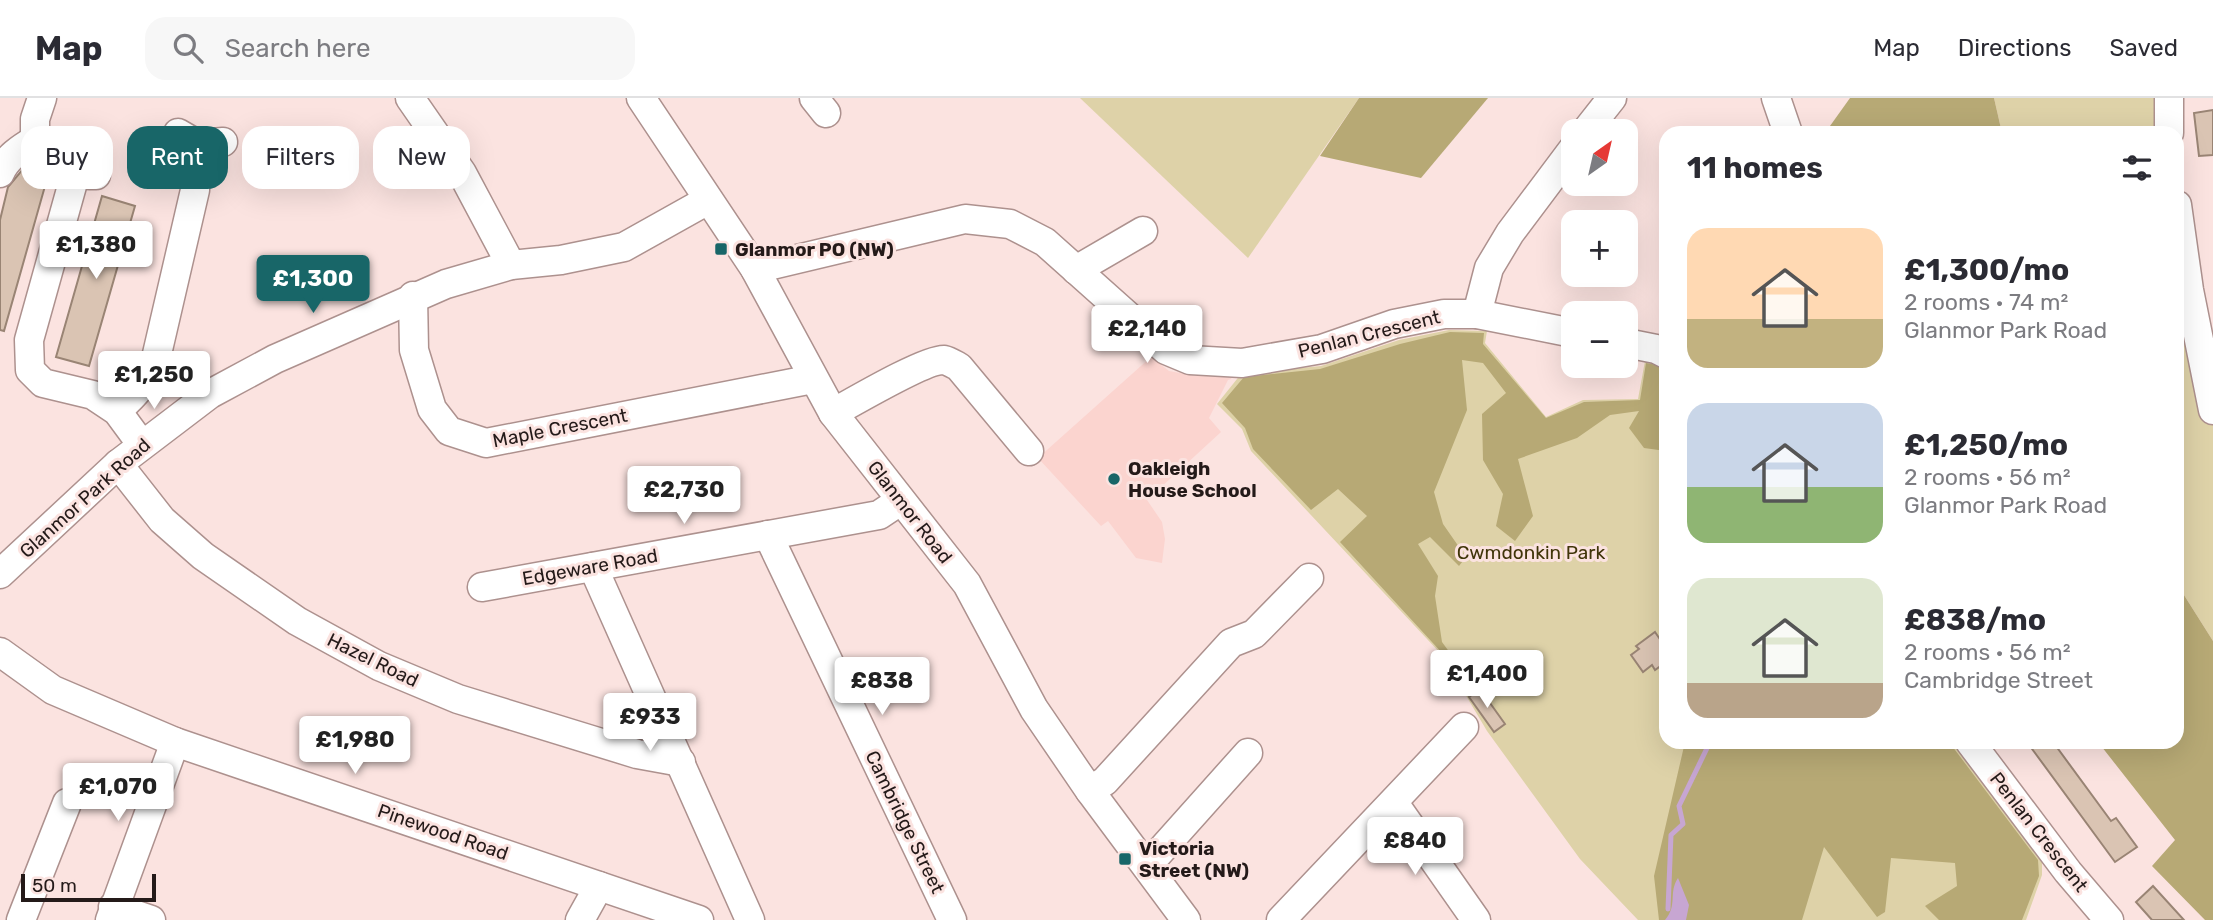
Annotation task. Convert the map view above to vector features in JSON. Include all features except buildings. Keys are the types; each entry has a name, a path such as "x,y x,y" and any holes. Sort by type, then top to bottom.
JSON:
{"street":[{"path":"35,126 42,98"},
{"path":"410,98 462,173 511,265"},
{"name":"Glanmor Road","path":"641,98 755,269 833,412 967,584 1034,709 1090,791 1186,920"},
{"path":"1595,119 1612,98"},
{"path":"1776,98 1786,126"},
{"path":"2169,98 2169,126"},
{"path":"0,173 2,167 21,148"},
{"path":"1477,314 1489,268 1510,233 1561,165"},
{"path":"81,189 29,340 30,370 43,383 93,395 117,411 142,445"},
{"path":"117,411 140,391 151,374 158,354 195,189"},
{"name":"Glanmor Park Road","path":"0,574 142,445 221,388 275,359 413,296 511,265 561,260 624,247 708,200"},
{"name":"Penlan Crescent","path":"755,269 965,219 1010,224 1045,242 1166,349 1190,360 1242,363 1322,349 1394,324 1444,314 1477,314 1561,331"},
{"path":"1076,270 1143,231"},
{"path":"2184,255 2213,410"},
{"name":"Maple Crescent","path":"413,296 414,350 432,409 449,431 486,443 813,379"},
{"path":"1638,345 1659,350"},
{"path":"833,412 907,374 946,360 959,367 1029,451"},
{"name":"Hazel Road","path":"118,464 162,520 203,556 297,621 379,666 458,699 637,754 681,762"},
{"name":"Edgeware Road","path":"482,587 879,515 900,501"},
{"name":"Cambridge Street","path":"768,535 952,920"},
{"path":"593,567 750,920"},
{"path":"1090,791 1105,781 1231,643 1254,634 1309,578"},
{"name":"Pinewood Road","path":"0,652 53,690 175,742 699,920"},
{"path":"1282,920 1464,727"},
{"path":"151,920 111,914 175,742"},
{"name":"Penlan Crescent","path":"1975,749 2068,872 2109,920"},
{"path":"1147,866 1248,753"},
{"path":"21,920 67,803"},
{"path":"1394,803 1476,920"},
{"path":"580,920 599,886"}],"shaded area":[{"path":"1359,98 1488,98 1421,178 1320,156"},
{"path":"1850,98 1994,98 2000,126 1830,126"},
{"path":"1450,332 1484,333 1483,344 1546,418 1584,402 1640,400 1646,363 1659,365 1659,450 1644,448 1629,428 1639,411 1610,415 1577,438 1518,459 1533,516 1515,541 1496,526 1503,494 1483,460 1482,414 1506,393 1483,363 1462,360 1467,410 1434,492 1443,524 1466,557 1459,566 1430,537 1418,544 1438,576 1435,596 1442,642 1477,690 1469,696 1443,654 1340,542 1367,516 1338,489 1311,510 1253,449 1245,428 1222,403 1244,377 1320,369 1400,344"},
{"name":"Oakleigh House School","path":"1151,357 1169,371 1197,376 1232,375 1209,418 1221,432 1147,500 1162,522 1165,539 1162,563 1136,558 1108,521 1101,526 1038,458"},
{"path":"2184,595 2213,641 2213,920 2205,920 2152,866 2175,840 2104,749 2184,749"},
{"path":"1683,749 1954,749 2038,860 2039,876 2022,920 1939,920 1925,906 1957,886 1955,863 1891,858 1885,912 1877,917 1824,847 1802,920 1659,920 1654,876"},
{"path":"1678,878 1689,905 1686,920 1665,920 1671,909"}],"green space":[{"path":"1080,98 1359,98 1248,258"},
{"path":"1994,98 2163,98 2162,126 2000,126"},
{"path":"2184,291 2213,423 2213,641 2184,595"},
{"name":"Cwmdonkin Park","path":"1449,330 1487,331 1485,343 1546,417 1583,400 1638,399 1645,361 1659,364 1659,749 1961,749 2042,860 2042,875 2026,920 1638,920 1580,859 1487,731 1442,655 1251,451 1242,429 1217,404 1241,374 1321,366 1399,340"}],"waterway":[{"path":"1668,909 1671,835 1683,824 1679,806 1707,749"}],"place":[{"name":"Glanmor PO (NW)","path":"721,249"},
{"name":"Oakleigh House School","path":"1114,479"},
{"name":"Victoria Street (NW)","path":"1125,859"}]}
